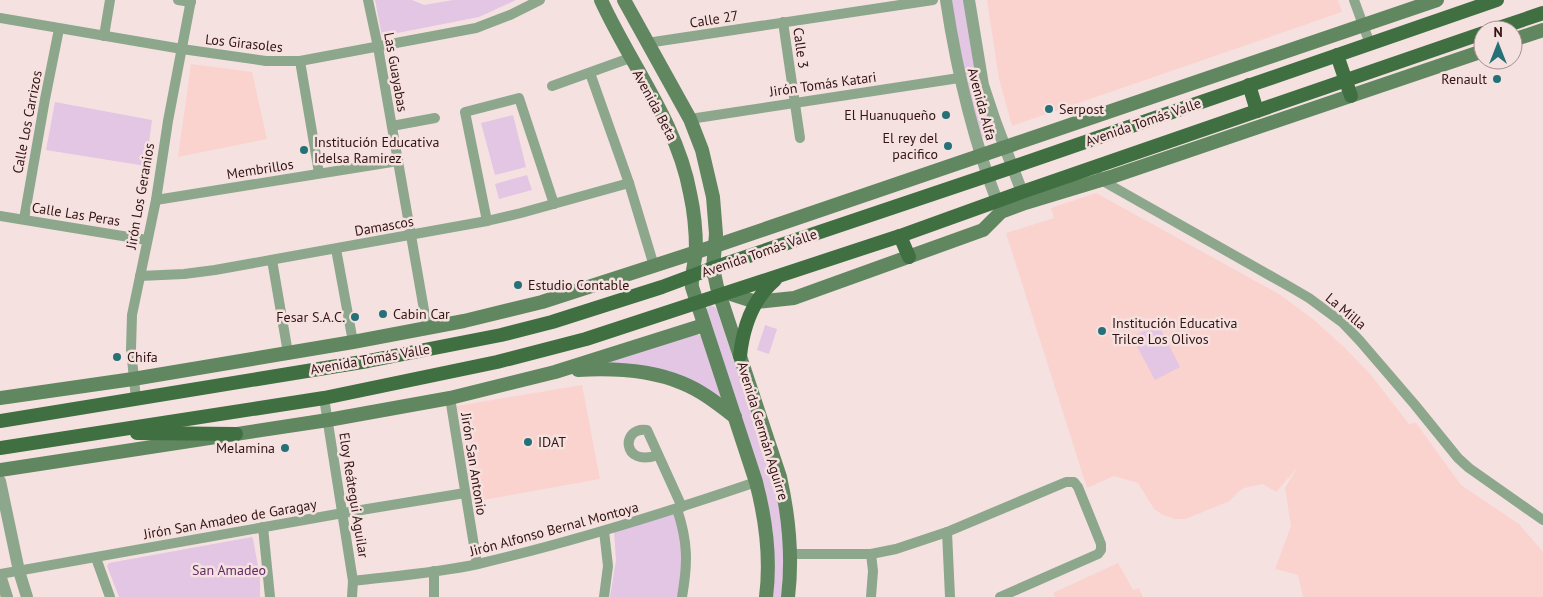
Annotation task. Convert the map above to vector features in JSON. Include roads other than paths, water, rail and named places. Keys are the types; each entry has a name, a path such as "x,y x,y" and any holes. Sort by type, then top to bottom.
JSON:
{"main road":[{"name":"Avenida Beta","path":"601,0 630,58 665,118 686,175 694,216 696,252 692,276"},
{"name":"Avenida Beta","path":"624,0 690,119 709,173 715,218 713,268"},
{"name":"Avenida Tomás Valle","path":"0,398 353,342 464,321 542,302 715,246 1436,0"},
{"name":"Avenida Tomás Valle","path":"0,421 368,361 501,335 608,305 1013,168 1497,0"},
{"path":"1522,20 1543,13"},
{"path":"1523,37 1543,30"},
{"name":"Avenida Tomás Valle","path":"1098,174 1257,110 1473,37"},
{"name":"Avenida Tomás Valle","path":"0,448 324,398 447,373 550,349 779,277 900,236 1351,96 1473,54"},
{"path":"1337,55 1351,96"},
{"path":"1249,85 1257,110"},
{"name":"Avenida Tomás Valle","path":"724,294 756,302 794,298 983,230 999,206"},
{"path":"900,236 909,256"},
{"name":"Avenida Germán Aguirre","path":"713,268 724,294 740,356 780,477 788,518 791,554 788,597"},
{"name":"Avenida Germán Aguirre","path":"692,276 692,287 696,303 763,507 768,544 766,597"},
{"path":"740,356 745,328 756,302 764,291 779,277"},
{"path":"0,470 328,420 450,398 555,372 704,325"},
{"path":"555,372 585,370 633,371 672,380 684,384 713,400 735,417"},
{"path":"97,432 236,434"}],"street":[{"path":"104,36 110,0"},
{"path":"178,0 191,1"},
{"name":"Las Guayabas","path":"368,0 427,327"},
{"name":"Los Girasoles","path":"0,18 182,49 266,61 300,61 476,28 510,15 540,0"},
{"name":"Calle 27","path":"648,43 932,0"},
{"name":"Avenida Alfa","path":"946,0 959,78 980,155 999,206"},
{"name":"Avenida Alfa","path":"969,0 983,85 1024,197"},
{"path":"1354,0 1370,44"},
{"name":"Jirón Los Geranios","path":"136,399 133,378 132,314 156,200 159,169 191,1"},
{"name":"Calle 3","path":"784,22 800,138"},
{"name":"Calle Los Carrizos","path":"24,219 45,99 60,29"},
{"path":"552,86 630,58"},
{"path":"300,61 320,173"},
{"path":"590,73 629,183 654,266"},
{"name":"Jirón Tomás Katari","path":"690,119 959,78"},
{"path":"487,221 465,112 519,98 554,204"},
{"path":"392,126 435,118"},
{"name":"Membrillos","path":"156,200 398,161"},
{"name":"La Milla","path":"1098,174 1309,298 1343,323 1415,405 1458,458 1469,468 1543,520"},
{"name":"Damascos","path":"140,276 184,274 336,249 487,221 629,183"},
{"name":"Calle Las Peras","path":"0,216 147,240"},
{"path":"336,249 353,342"},
{"path":"272,260 288,353"},
{"name":"Eloy Reátegui Aguilar","path":"324,398 353,581 352,597"},
{"name":"Jirón San Antonio","path":"450,398 477,564"},
{"path":"658,455 680,508 686,542 687,559 682,597"},
{"path":"0,481 19,571 27,597"},
{"name":"Jirón Alfonso Bernal Montoya","path":"353,581 477,564 604,531 756,482"},
{"path":"791,554 871,554 913,545 1066,482 1074,482 1101,544 1101,550 1098,554 1000,597"},
{"name":"Jirón San Amadeo de Garagay","path":"0,575 343,512 465,493"},
{"path":"263,527 270,597"},
{"path":"604,531 608,566 604,597"},
{"path":"947,532 950,597"},
{"path":"871,554 873,570 871,597"},
{"path":"96,558 110,597"},
{"path":"434,571 434,597"},
{"path":"0,575 7,597"}],"place":[{"name":"Renault","path":"1497,79"},
{"name":"Serpost","path":"1049,109"},
{"name":"El Huanuqueño","path":"946,115"},
{"name":"El rey del pacifico","path":"948,146"},
{"name":"Institución Educativa Idelsa Ramirez","path":"304,150"},
{"name":"Estudio Contable","path":"518,285"},
{"name":"Cabin Car","path":"383,314"},
{"name":"Fesar S.A.C.","path":"355,317"},
{"name":"Institución Educativa Trilce Los Olivos","path":"1102,331"},
{"name":"Chifa","path":"117,357"},
{"name":"IDAT","path":"528,442"},
{"name":"Melamina","path":"285,448"}],"park label":[{"name":"San Amadeo","path":"229,570"}]}
